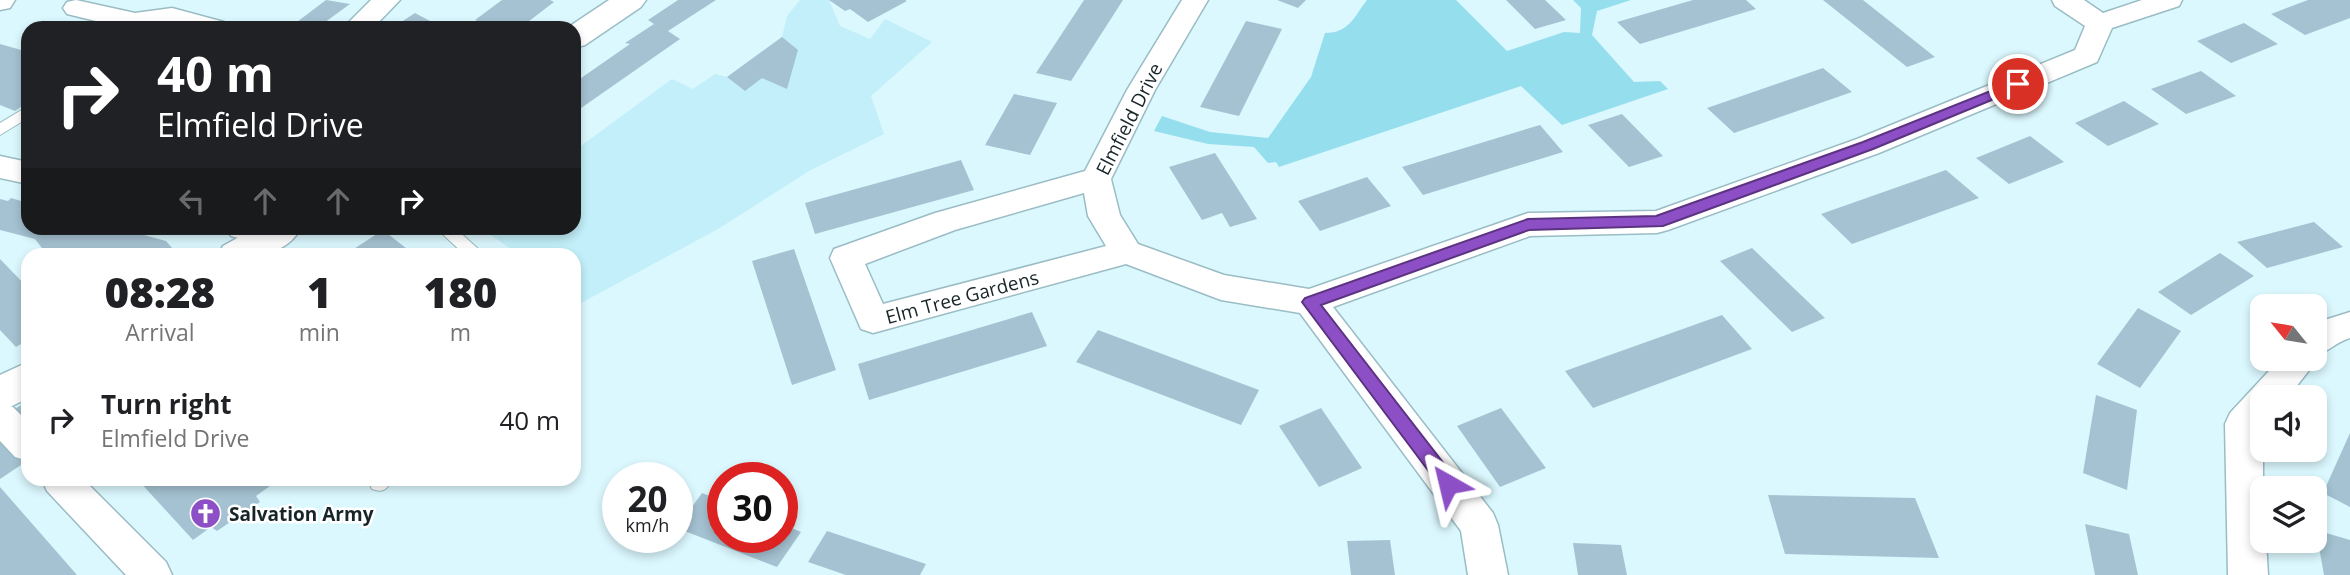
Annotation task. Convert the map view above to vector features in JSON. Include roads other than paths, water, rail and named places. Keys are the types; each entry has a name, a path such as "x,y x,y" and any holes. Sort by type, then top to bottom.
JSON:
{"main road":[{"path":"581,33 630,0"},
{"path":"245,248 259,235"},
{"path":"0,395 21,382"}],"street":[{"path":"364,21 387,0"},
{"name":"Elmfield Drive","path":"1127,252 1104,216 1096,179 1141,90 1195,0"},
{"path":"2065,0 2100,23"},
{"path":"2100,23 2169,0"},
{"path":"77,8 131,21"},
{"path":"156,21 172,16 190,21"},
{"path":"1127,252 1221,287 1310,302 1528,225 1657,222 1868,146 2087,56 2100,23"},
{"path":"0,167 21,172"},
{"name":"Elm Tree Gardens","path":"1096,179 946,221 846,258 873,320 1127,252"},
{"path":"1310,302 1479,525 1488,575"},
{"path":"2328,332 2350,326"},
{"path":"2278,385 2290,371"},
{"path":"0,417 21,439"},
{"path":"2248,575 2243,425 2250,417"},
{"path":"66,486 152,575"}],"lane":[{"path":"0,130 21,116"},
{"path":"452,235 468,248"}],"place":[{"name":"Salvation Army","path":"206,514"}]}
